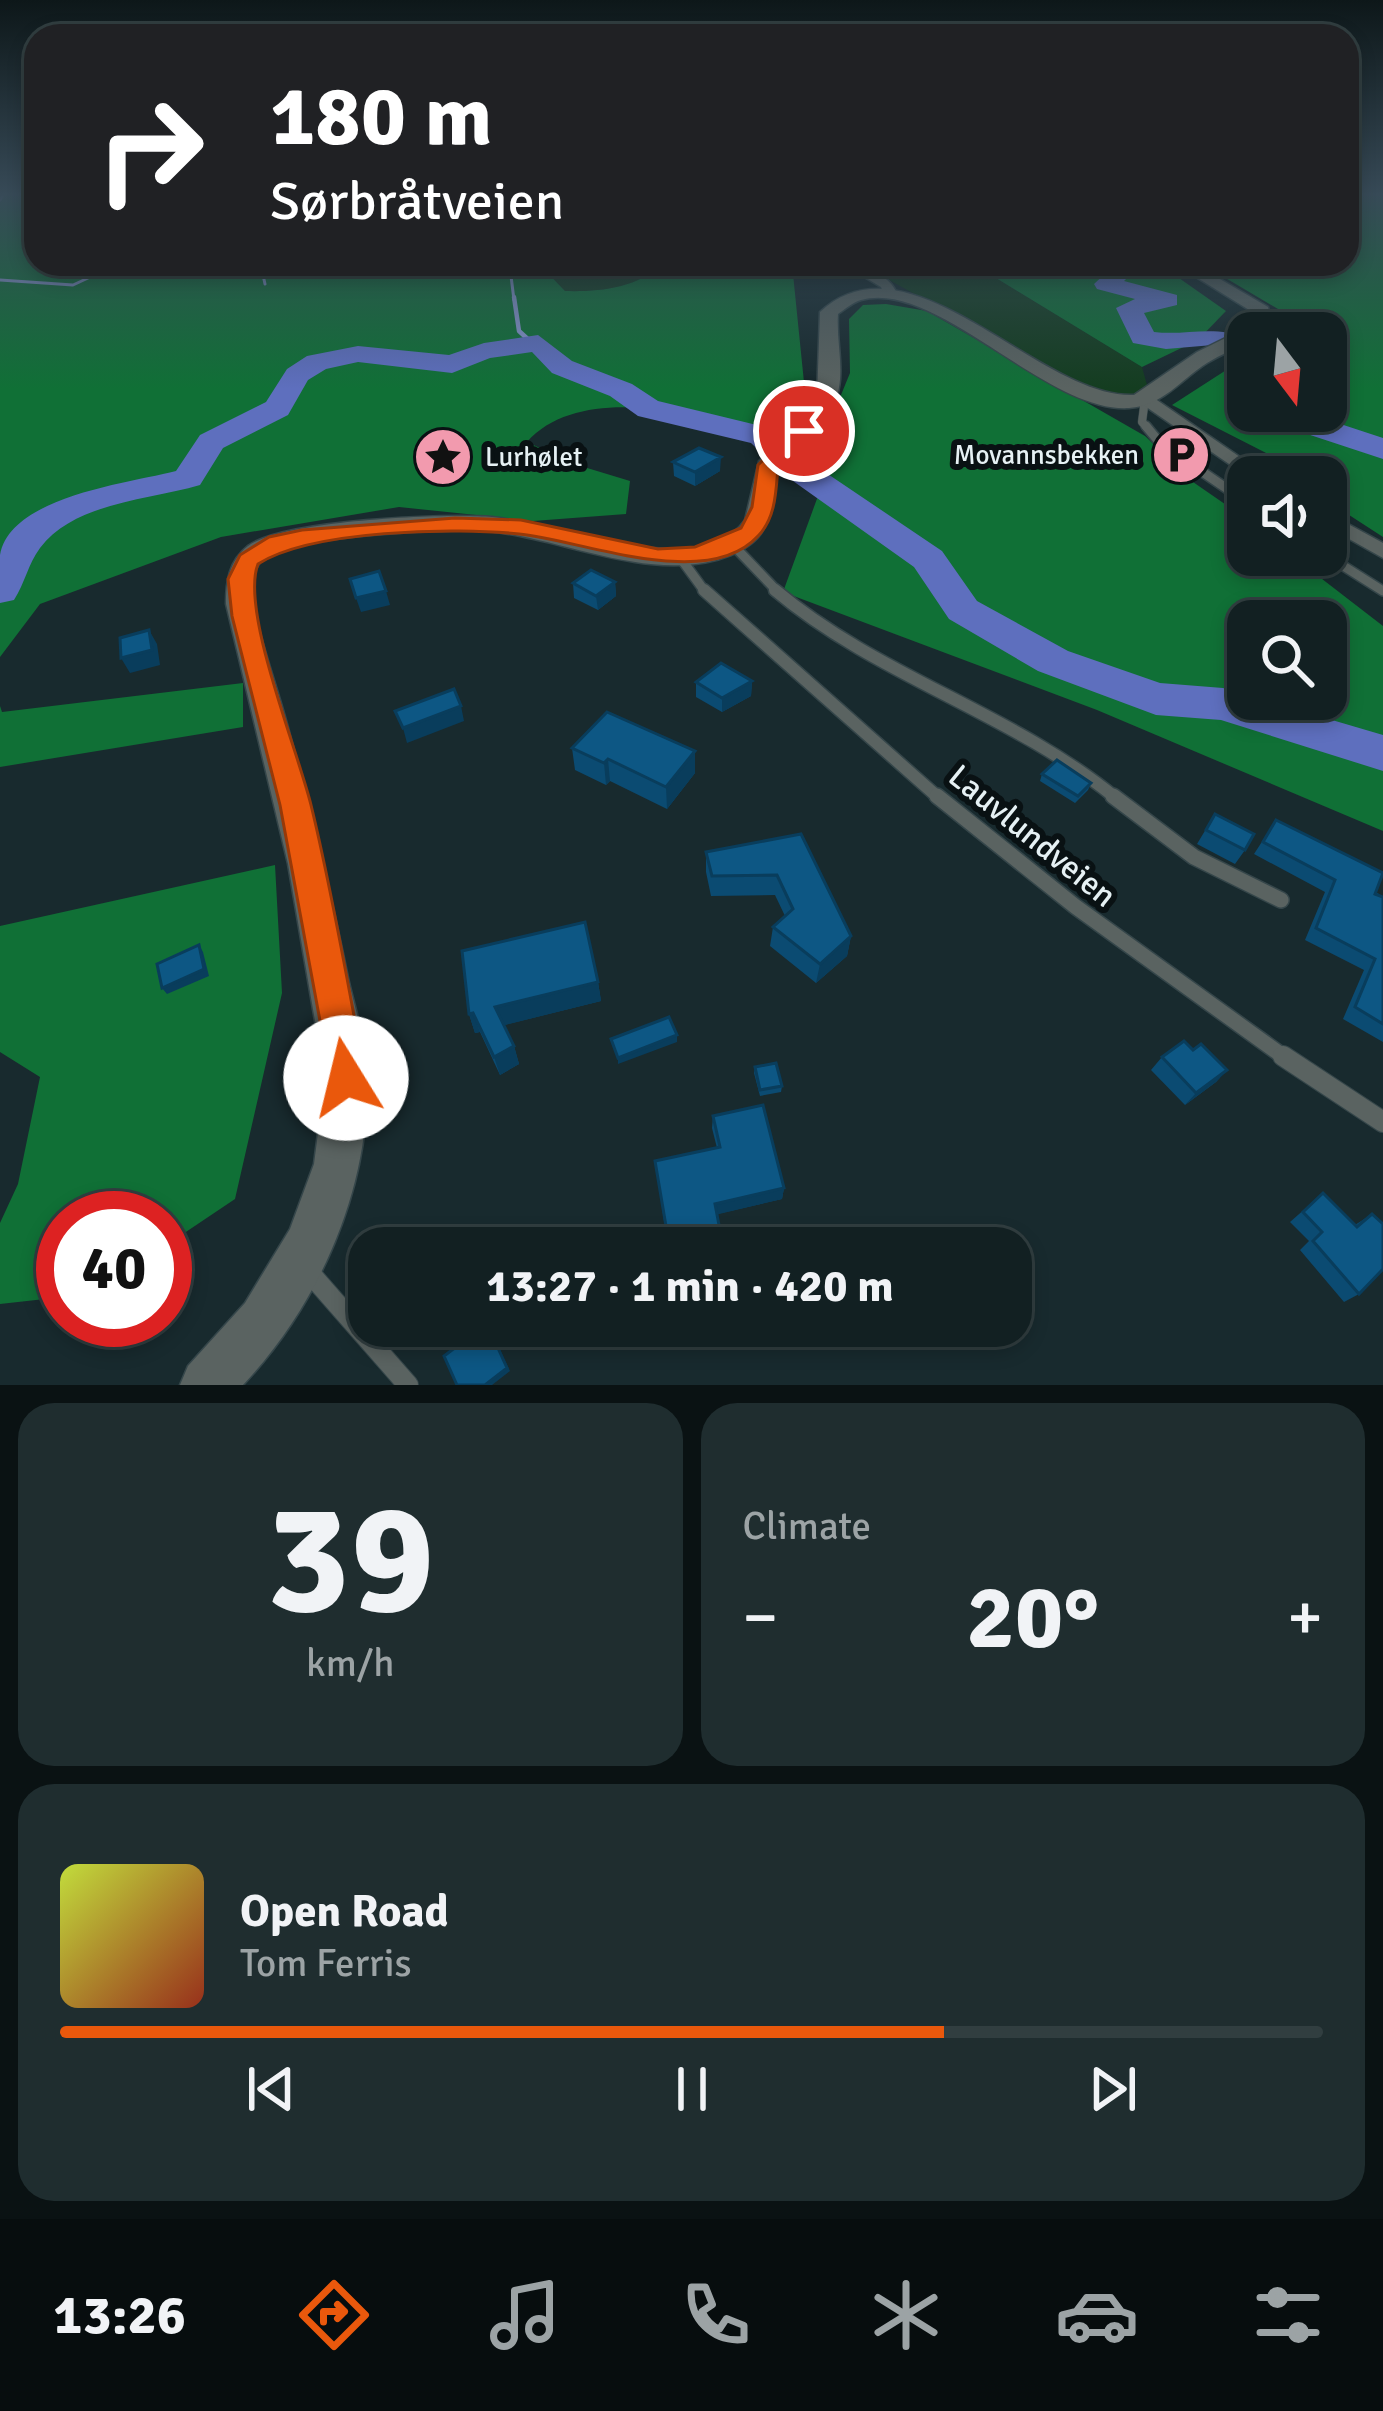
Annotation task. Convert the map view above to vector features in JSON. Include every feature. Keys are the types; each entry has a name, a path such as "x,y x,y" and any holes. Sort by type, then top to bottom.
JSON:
{"street":[{"path":"871,276 887,285 890,294"},
{"path":"1203,276 1262,312"},
{"path":"207,1385 256,1333 320,1220 338,1159 346,1078 296,805 244,616 243,568 256,554 284,540 455,524 521,527 679,556 732,544 750,532 761,513 766,470 814,421 831,385 828,322 832,307 855,296 890,294 935,310 1093,397 1156,397 1195,362 1227,346"},
{"path":"1145,399 1229,456"},
{"path":"1347,531 1383,553"}],"lane":[{"path":"1145,399 1142,422 1160,443 1227,489"},
{"path":"732,544 752,572 791,602 898,668 1049,747 1172,843 1280,900"},
{"name":"Lauvlundveien","path":"679,556 717,601 917,781 1154,968 1383,1122"},
{"path":"1347,568 1383,591"},
{"path":"298,1262 364,1329 408,1385"}],"green space":[{"path":"0,260 24,260 24,276 551,276 565,291 629,284 645,276 793,276 806,402 782,438 743,434 694,417 628,407 562,418 527,442 574,464 630,481 626,514 533,521 399,507 221,537 40,604 0,657"},
{"path":"1359,260 1383,260 1383,537 1347,514 1347,456 1272,456 1172,405 1227,370 1227,432 1347,432 1347,312 1283,312 1222,276 1359,276"},
{"path":"551,276 645,276 603,289 565,291"},
{"path":"882,276 993,276 1142,367 1149,392 1112,396 1091,391"},
{"path":"993,276 1176,276 1226,311 1198,340 1142,367"},
{"path":"863,305 927,311 1145,436 1193,482 1227,505 1227,576 1318,576 1383,626 1383,831 1097,710 783,592 826,474 820,446 850,373 849,319"},
{"path":"243,683 243,727 0,767 0,706 2,712"},
{"path":"275,865 282,993 235,1199 192,1228 192,1191 36,1191 36,1300 0,1304 0,1223 18,1184 40,1077 0,1052 0,926"}],"building":[{"path":"699,448 721,457 695,472 673,462"},
{"path":"591,570 615,582 596,596 573,583"},
{"path":"379,571 386,591 356,598 350,579"},
{"path":"149,630 152,650 121,658 120,638"},
{"path":"721,663 752,681 722,698 696,682"},
{"path":"454,689 461,706 403,728 395,711"},
{"path":"607,712 695,751 666,787 608,759 604,763 572,748"},
{"path":"1057,760 1091,783 1078,796 1042,774"},
{"path":"1215,814 1254,834 1245,850 1206,830"},
{"path":"1276,820 1383,873 1375,894 1383,897 1383,1024 1355,1007 1375,959 1316,928 1335,880 1263,842"},
{"path":"801,834 851,936 820,964 773,927 793,909 777,875 712,876 706,852"},
{"path":"585,922 598,982 495,1007 514,1046 494,1057 473,1013 469,1014 462,951"},
{"path":"199,945 204,969 162,988 157,964"},
{"path":"669,1017 677,1035 618,1058 611,1039"},
{"path":"1184,1041 1193,1050 1201,1044 1227,1070 1196,1093 1162,1057"},
{"path":"776,1063 782,1086 760,1090 755,1067"},
{"path":"763,1105 784,1188 715,1204 719,1225 666,1227 655,1161 720,1147 713,1116"},
{"path":"1323,1193 1357,1227 1372,1214 1383,1224 1383,1269 1359,1294 1313,1241 1322,1232 1303,1212"},
{"path":"456,1347 498,1347 507,1368 485,1385 457,1385 444,1356"}],"waterway":[{"path":"0,280 73,285 92,276"},
{"path":"263,276 265,284"},
{"path":"511,276 514,300"},
{"name":"Movannsbekken","path":"1116,276 1106,284 1168,300 1129,308 1143,337 1227,340"},
{"path":"514,297 519,331 531,342"},
{"name":"Movannsbekken","path":"0,591 31,534 52,518 76,506 188,478 211,442 277,408 297,375 317,362 358,354 452,364 484,351 538,343 562,367 621,390 649,409 714,420 762,436 798,469 928,559 963,610 1053,661 1156,699 1223,704 1383,753"},
{"name":"Movannsbekken","path":"1332,432 1383,449"}],"place":[{"name":"Movannsbekken","path":"1181,455"},
{"name":"Lurhølet","path":"443,457"}],"route":[{"path":"346,1078 296,805 244,616 240,579 248,560 277,542 302,536 455,524 521,527 658,556 695,554 732,544 750,532 763,507 768,465 804,431"}]}
